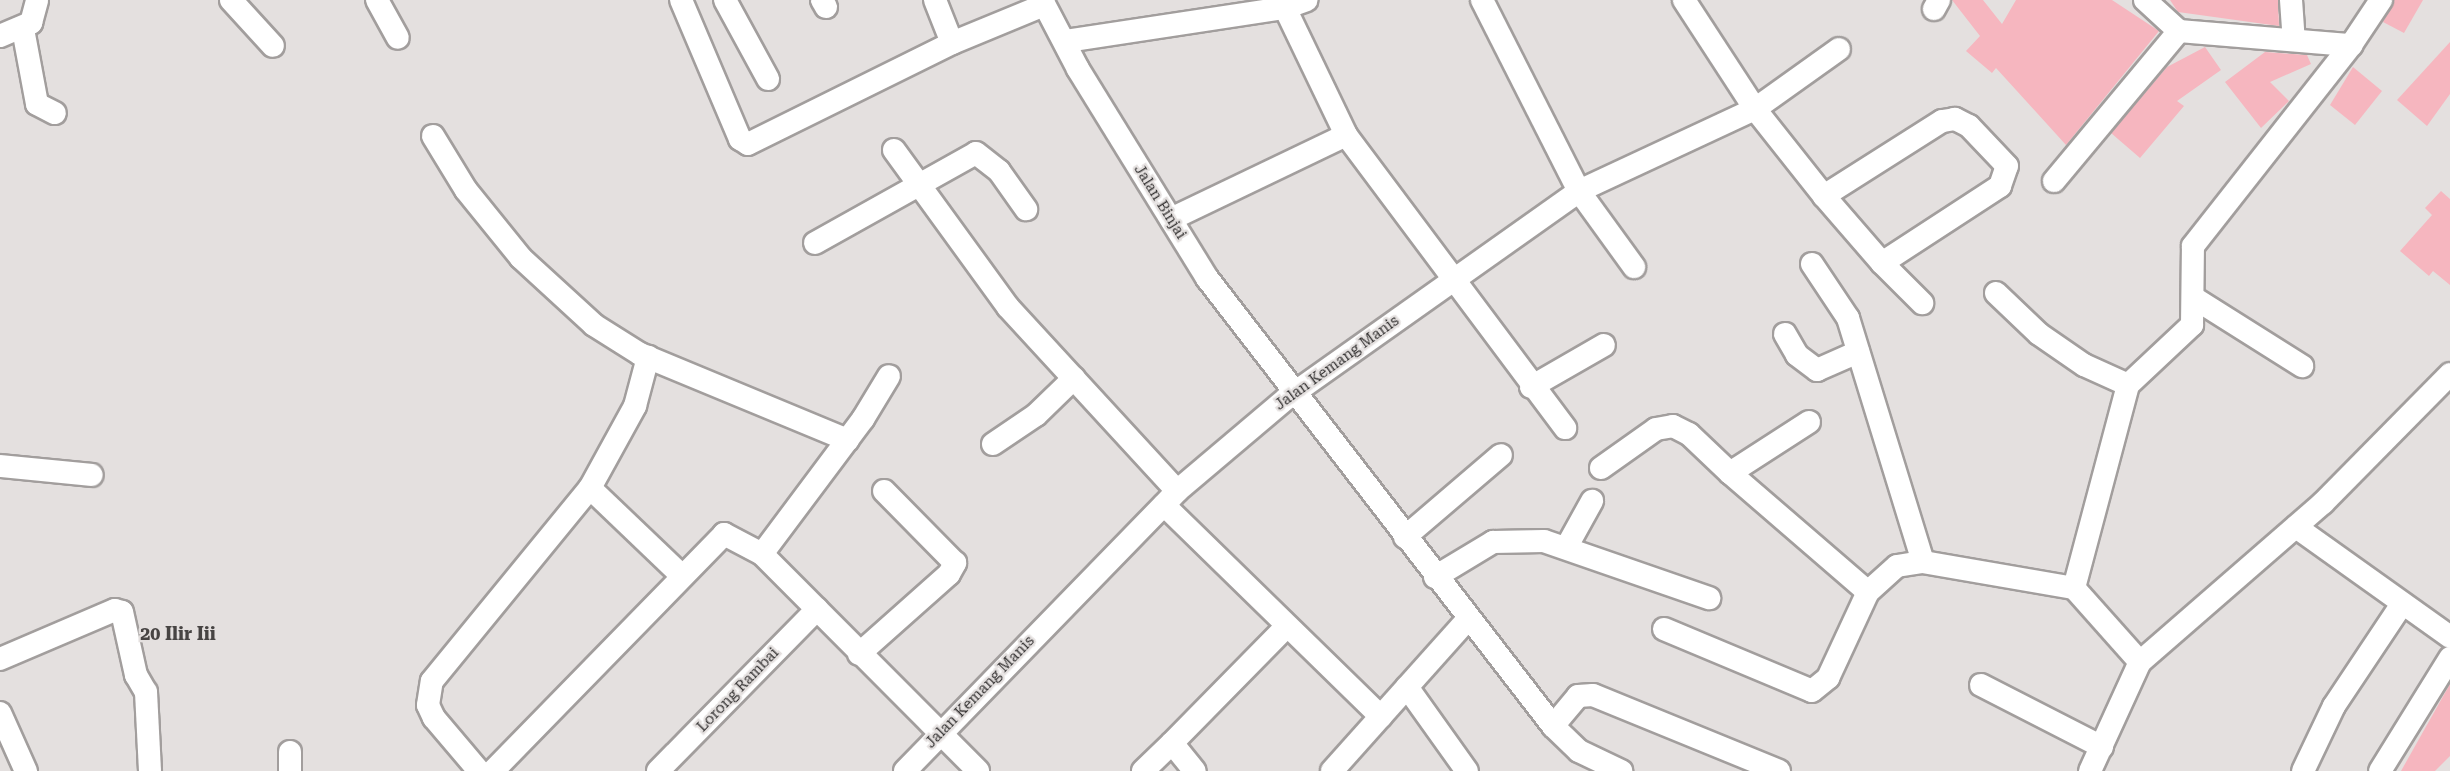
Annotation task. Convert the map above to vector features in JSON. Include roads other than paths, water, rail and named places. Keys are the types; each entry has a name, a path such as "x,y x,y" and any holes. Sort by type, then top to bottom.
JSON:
{"street":[{"path":"0,36 23,29 31,23 37,0"},
{"path":"231,0 273,46"},
{"path":"376,0 398,38"},
{"path":"681,0 740,139 748,144 952,43 1043,3"},
{"path":"725,0 768,79"},
{"path":"935,0 952,43"},
{"path":"1066,41 1285,8 1307,0"},
{"path":"1482,0 1579,191 1634,267"},
{"path":"1684,0 1755,109 1824,196 1882,263 1922,303"},
{"path":"2145,0 2179,31 2351,45"},
{"path":"2291,0 2294,39"},
{"path":"2074,588 2128,385 2186,333 2196,310 2189,261 2193,246 2351,45 2381,0"},
{"name":"Jalan Binjai","path":"1043,3 1207,278 1435,577 1553,726 1579,751 1621,771"},
{"path":"1285,8 1346,135 1455,278 1531,387 1565,428"},
{"path":"23,29 37,104 56,113"},
{"path":"2054,181 2179,31"},
{"name":"Jalan Kemang Manis","path":"905,771 938,733 1171,498 1295,392 1579,191 1755,109 1839,49"},
{"path":"1824,196 1949,120 1969,126 2007,166 2000,186 1882,263"},
{"path":"1171,219 1346,135"},
{"path":"433,136 466,190 521,258 594,325 648,357 848,440"},
{"path":"894,150 1008,307 1074,378 1171,498 1287,626 1381,717"},
{"path":"815,243 917,182 969,155 983,154 1026,208"},
{"path":"1812,264 1848,318 1923,562"},
{"path":"1996,293 2039,334 2084,365 2128,385"},
{"path":"2194,298 2302,366"},
{"path":"1785,334 1797,355 1817,370 1858,352"},
{"path":"1531,387 1604,345"},
{"path":"478,771 431,711 432,681 590,488 635,406 648,357"},
{"path":"2090,771 2140,662 2296,527 2450,374"},
{"path":"762,554 848,440 889,376"},
{"path":"993,444 1036,414 1074,378"},
{"path":"1730,473 1809,422"},
{"path":"1601,468 1656,429 1673,426 1689,434 1730,473 1868,592"},
{"path":"1405,537 1502,455"},
{"path":"0,466 92,475"},
{"path":"590,488 680,574"},
{"path":"859,654 949,574 955,563 884,491"},
{"path":"1566,548 1592,501"},
{"path":"2296,527 2450,637"},
{"path":"493,771 718,536 733,537 762,554 978,771"},
{"path":"1435,577 1492,542 1544,541 1710,598"},
{"path":"1664,629 1812,691 1828,678 1868,592 1897,566 1923,562 2074,588 2140,662"},
{"path":"2303,771 2334,706 2402,604"},
{"name":"Lorong Rambai","path":"658,771 818,609"},
{"path":"0,659 114,610 122,612 138,680 146,692 150,771"},
{"path":"1332,771 1469,618"},
{"path":"1143,771 1287,626"},
{"path":"2380,771 2450,658"},
{"path":"1981,685 2102,747"},
{"path":"1407,687 1467,771"},
{"path":"1553,726 1578,696 1593,695 1779,771"},
{"path":"0,713 26,771"},
{"path":"1172,743 1195,771"}],"district":[{"name":"20 Ilir Iii","path":"178,634"}]}
